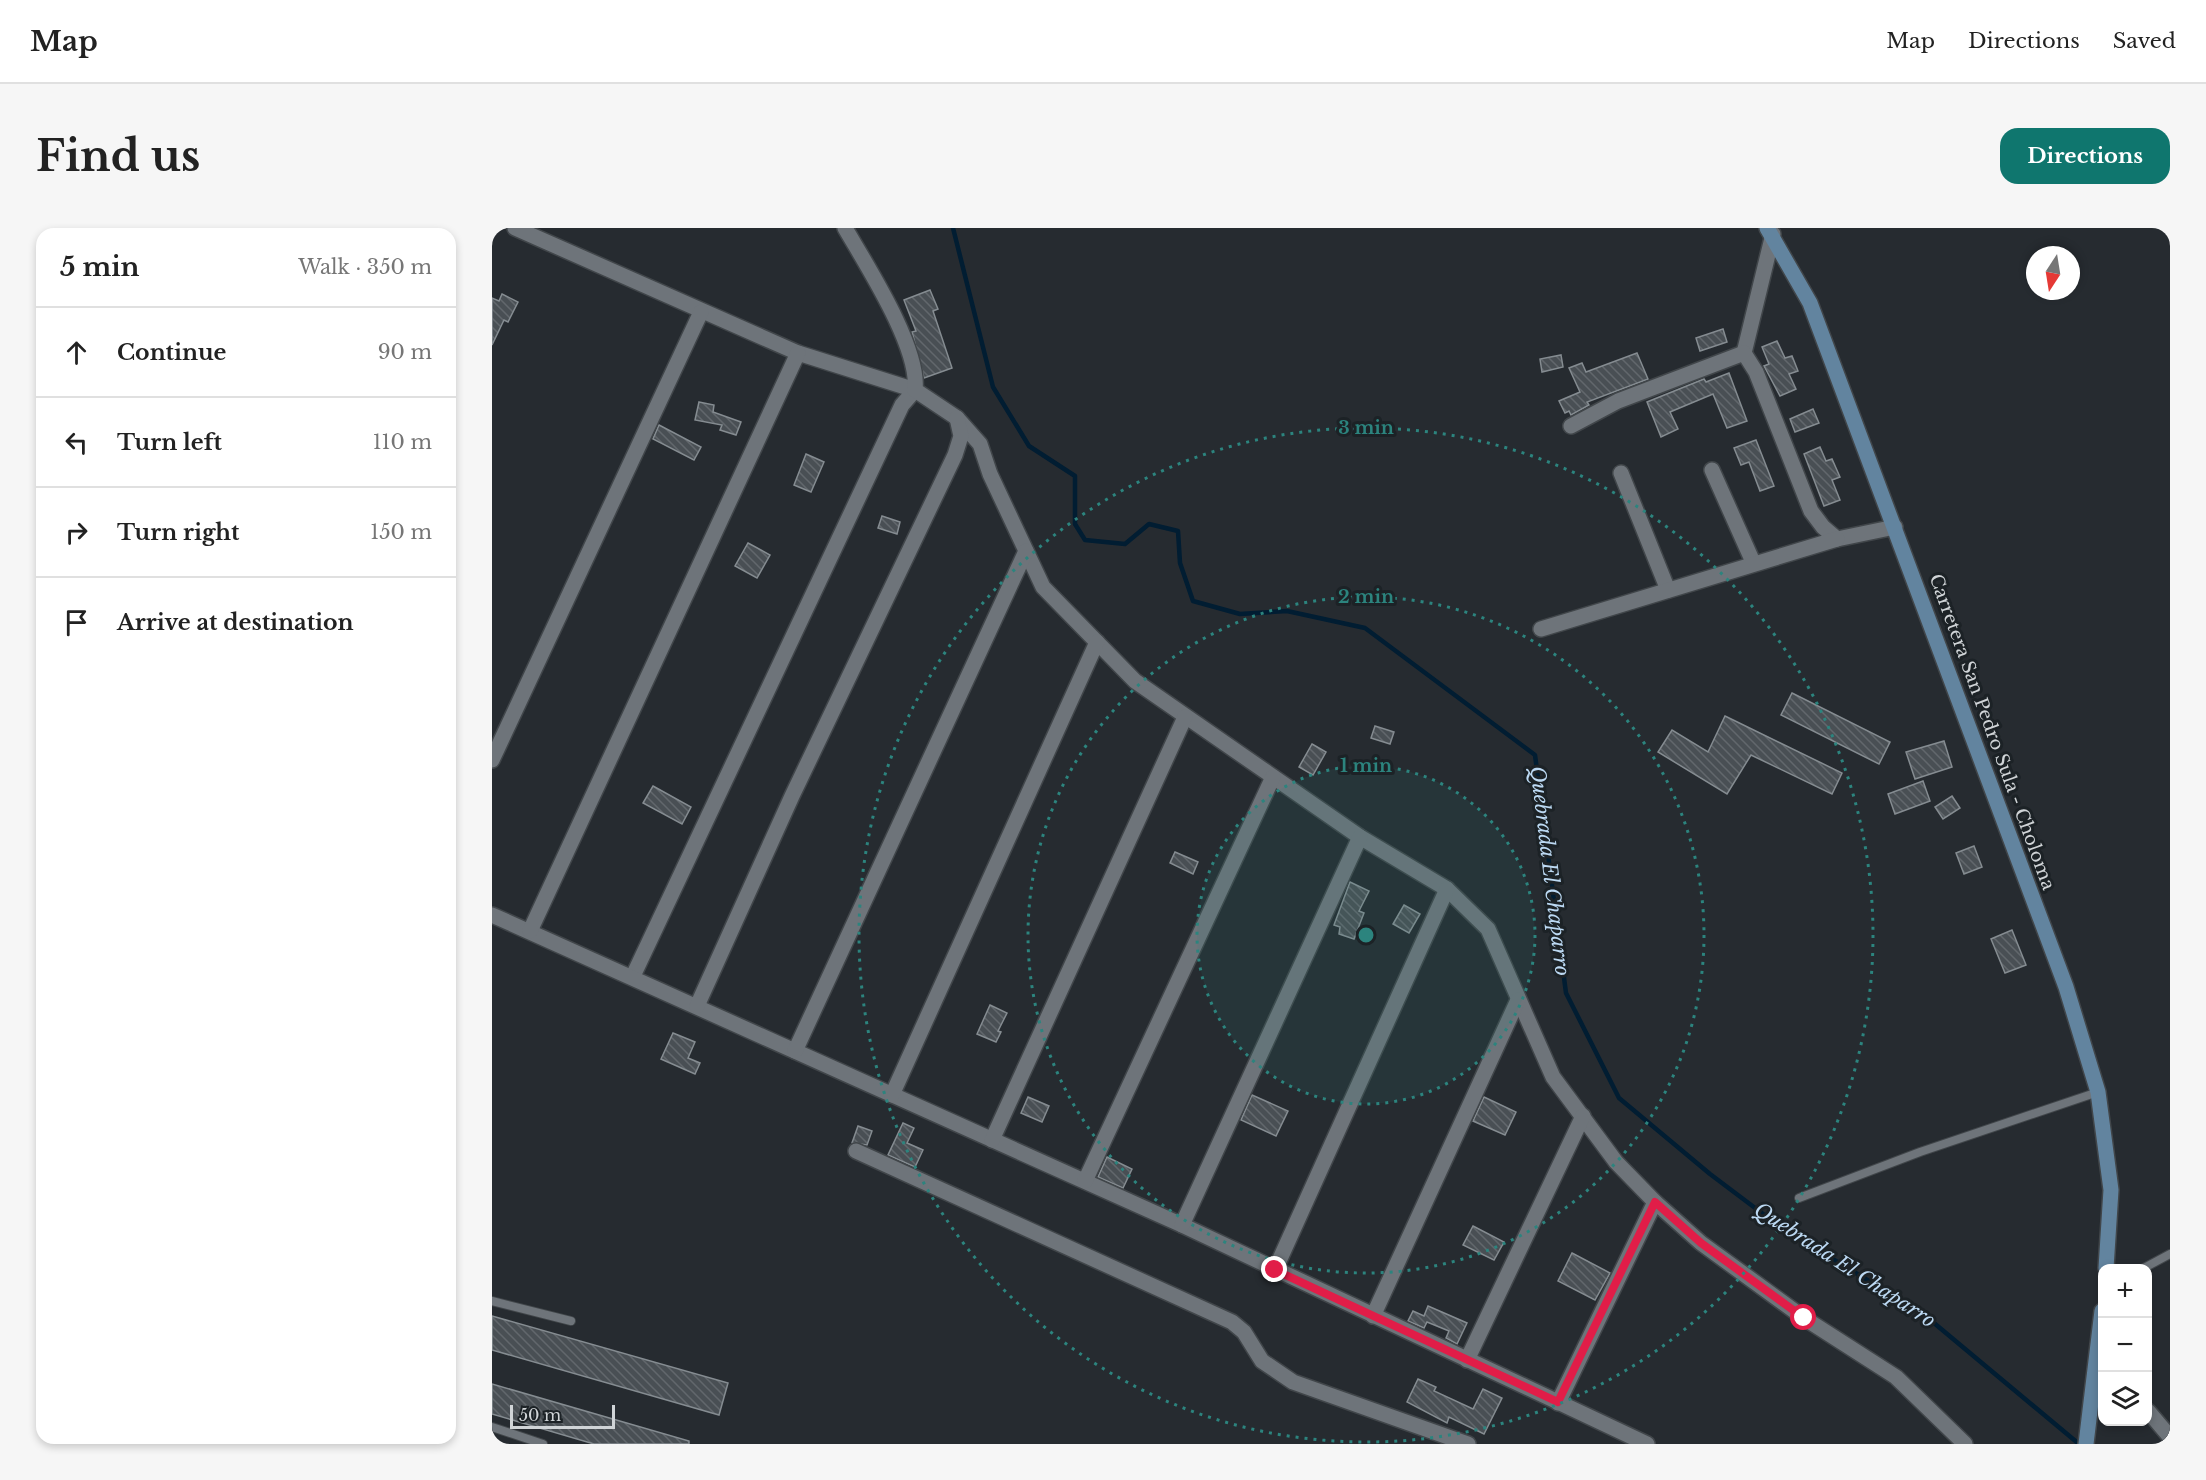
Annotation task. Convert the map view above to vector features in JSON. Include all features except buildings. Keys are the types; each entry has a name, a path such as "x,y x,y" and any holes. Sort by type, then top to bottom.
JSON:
{"main road":[{"name":"Carretera San Pedro Sula - Choloma","path":"1770,231 1810,303 2066,987 2098,1092 2111,1190 2106,1264"},
{"path":"2086,1437 2098,1367"}],"street":[{"path":"515,228 798,353 915,390 957,418 980,444 990,474 1043,587 1135,681 1360,837 1448,889 1488,929 1553,1077 1616,1162 1655,1202 1701,1243 1795,1311 1896,1377 1965,1444"},
{"path":"633,976 902,405 915,390 914,362 879,287 845,228"},
{"path":"1770,231 1744,353 1756,372 1811,511 1823,528 1836,539"},
{"path":"492,760 701,312"},
{"path":"530,931 798,353"},
{"path":"1570,426 1618,401 1744,353"},
{"path":"697,1006 792,796 955,455 961,436 957,418"},
{"path":"1712,470 1753,562"},
{"path":"1622,473 1668,590"},
{"path":"1540,629 1753,562 1894,526"},
{"path":"795,1051 1026,551"},
{"path":"892,1095 1097,642"},
{"path":"992,1140 1185,717"},
{"path":"1085,1181 1273,777"},
{"path":"1182,1225 1360,837"},
{"path":"1275,1270 1448,889"},
{"path":"492,915 633,976 1182,1225 1647,1444"},
{"path":"1373,1316 1518,1000"},
{"path":"1467,1360 1583,1116"},
{"path":"856,1151 1232,1322 1244,1332 1262,1361 1293,1382 1468,1444"},
{"path":"1558,1402 1655,1202"},
{"path":"2152,1416 2170,1437"}],"lane":[{"path":"1799,1198 1920,1152 2098,1092"},
{"path":"2152,1264 2170,1254"},
{"path":"492,1301 572,1321"},
{"path":"492,1427 543,1444"}],"waterway":[{"name":"Quebrada El Chaparro","path":"953,228 993,387 1029,446 1075,476 1075,524 1085,540 1125,544 1149,524 1178,531 1180,563 1193,601 1240,614 1287,611 1365,628 1535,755 1566,993 1619,1098 1710,1174 1783,1229 1922,1313 2079,1444"}],"route":[{"path":"1275,1270 1558,1402 1655,1202 1701,1243 1804,1318"}]}
